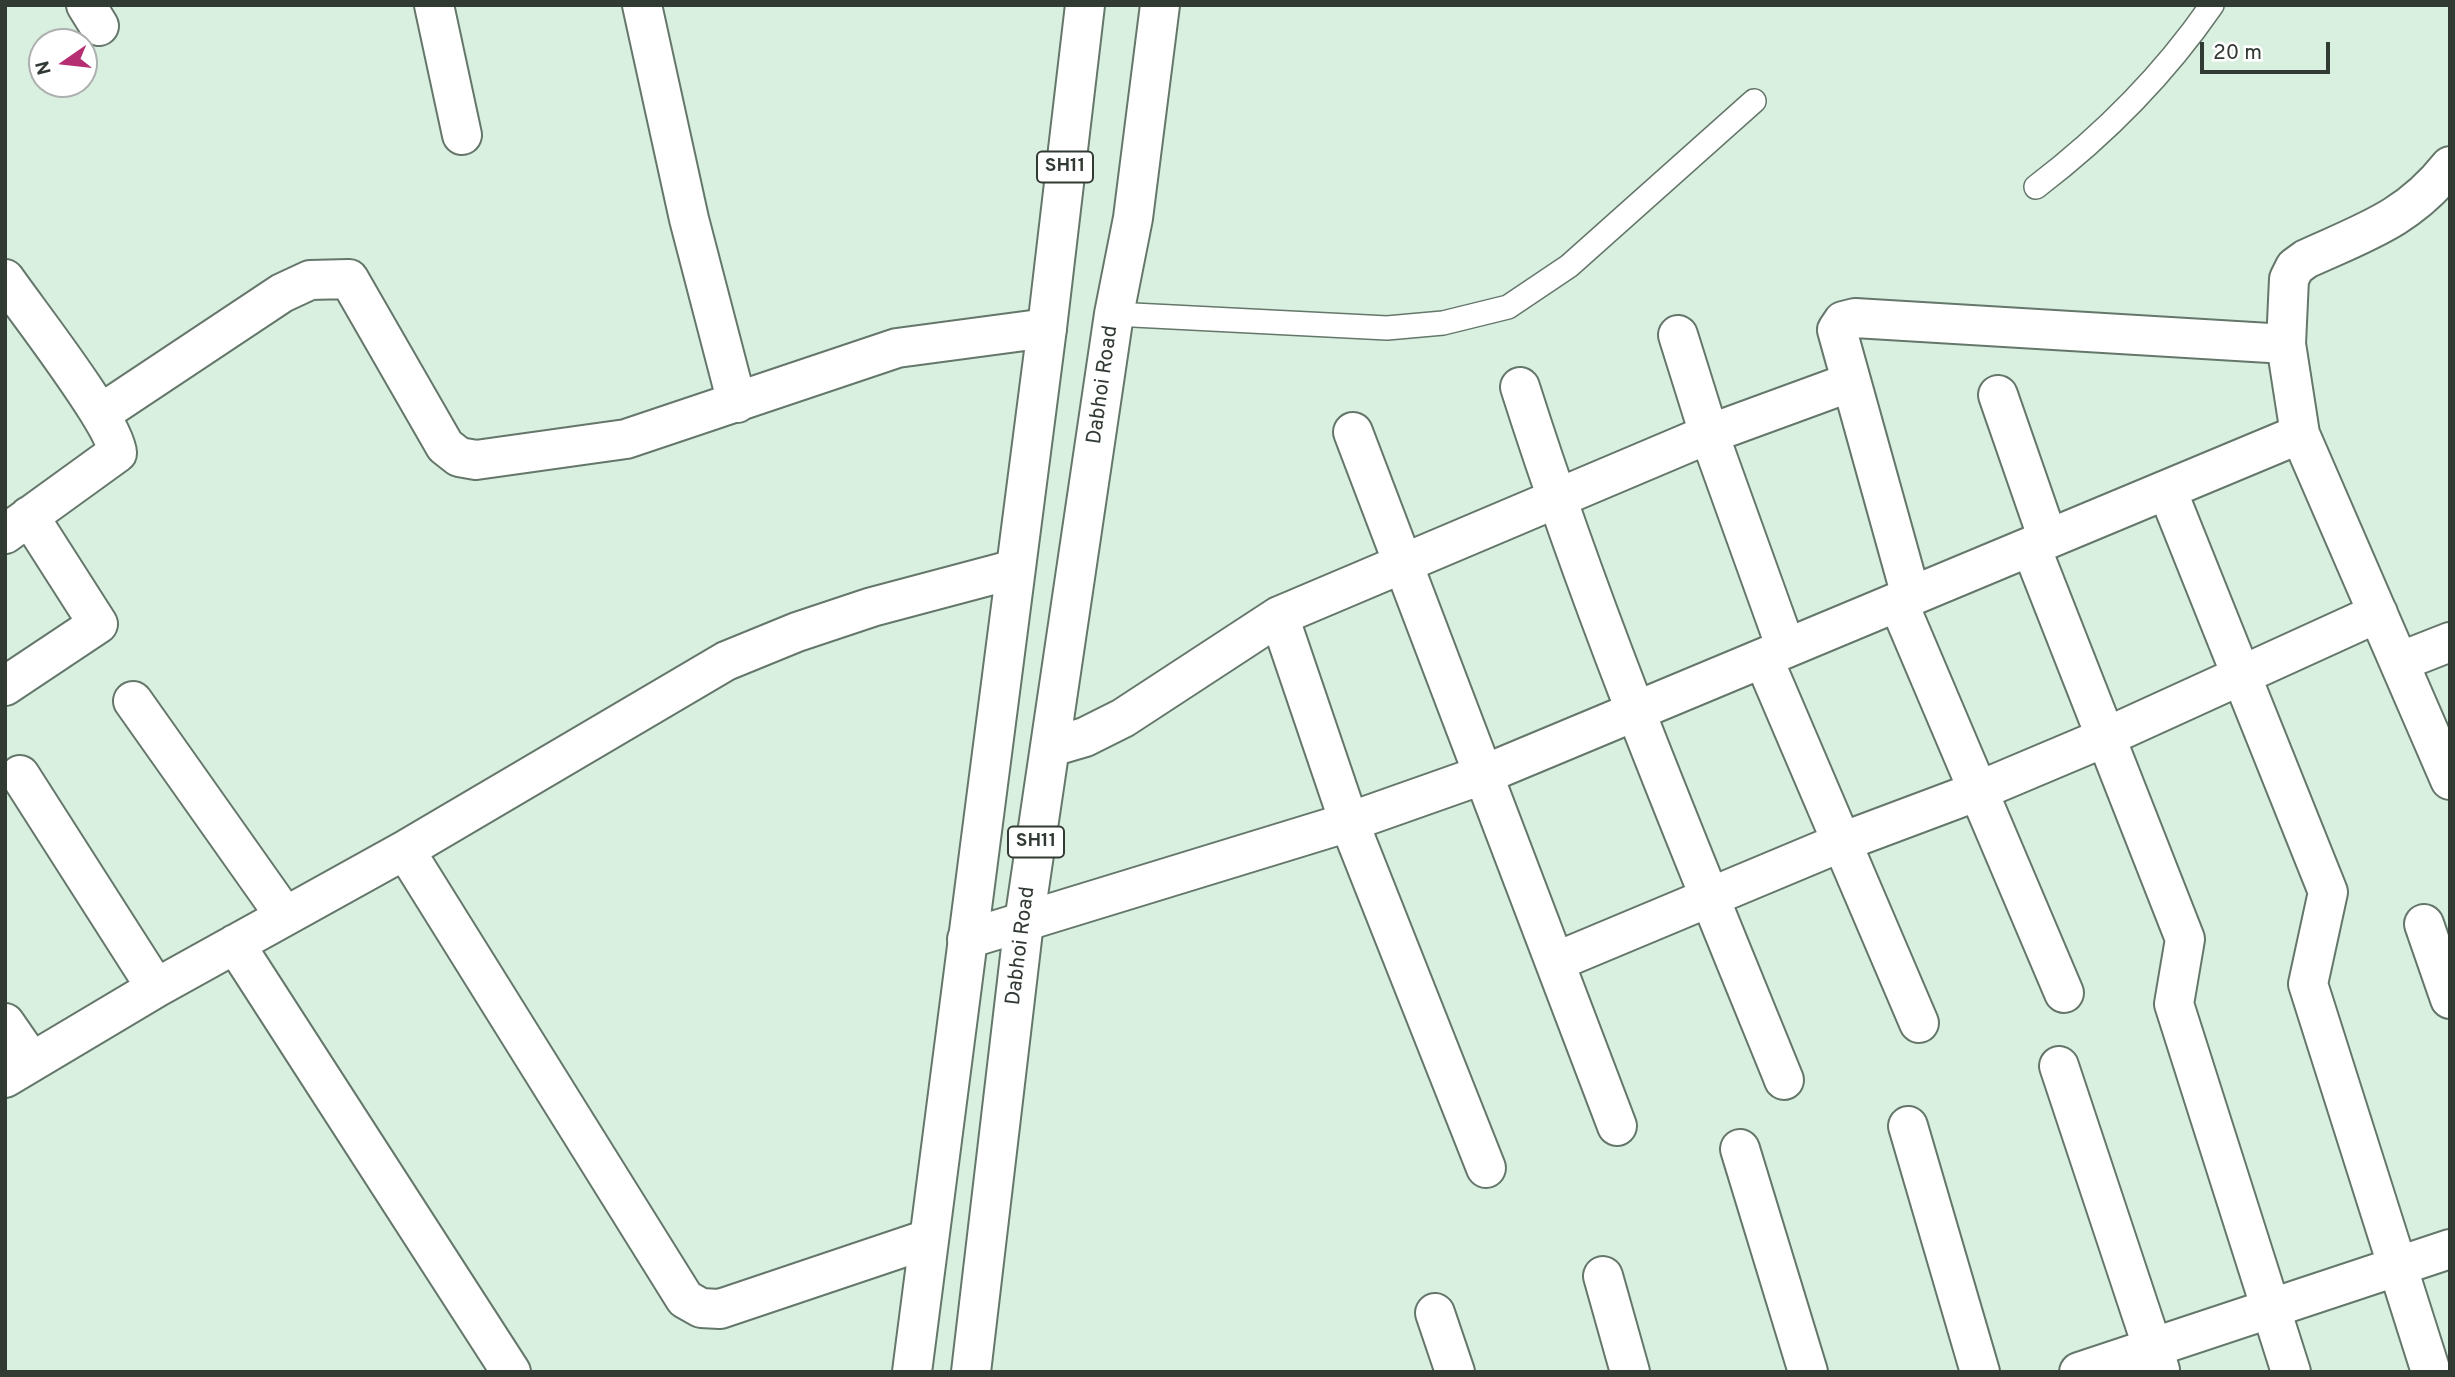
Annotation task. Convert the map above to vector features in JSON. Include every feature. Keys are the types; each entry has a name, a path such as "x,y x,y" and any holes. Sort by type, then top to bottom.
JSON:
{"street":[{"path":"434,5 462,135"},
{"path":"642,5 689,219 737,403"},
{"name":"SH11","path":"912,1372 1047,328 1085,5"},
{"name":"SH11","path":"1114,314 1133,218 1160,5"},
{"path":"2450,166 2422,198 2396,218 2306,258 2295,267 2289,279 2286,344 2300,435 2450,780"},
{"path":"5,279 117,442 117,453 17,525 98,624 5,686"},
{"path":"100,414 282,293 310,280 349,279 445,446 459,457 476,460 626,439 897,348 1047,328"},
{"name":"Dabhoi Road","path":"971,1372 1024,922 1114,314"},
{"path":"2064,993 1978,791 1905,599 1837,330 1843,321 1855,318 2286,344"},
{"path":"1678,335 1774,653 1842,842 1919,1023"},
{"path":"1051,747 1084,737 1123,718 1279,616 1709,434 1852,382"},
{"path":"1520,387 1556,500 1635,711 1784,1080"},
{"path":"1998,395 2040,543 2106,737 2185,939 2174,1004 2273,1308 2291,1372"},
{"path":"1353,432 1617,1126"},
{"path":"967,939 1349,822 1485,774 2300,435"},
{"path":"2167,490 2328,892 2308,984 2431,1372"},
{"path":"5,1023 19,1070 156,988 405,850 726,661 797,632 872,607 1016,569"},
{"path":"1555,961 1842,842 1978,791 2106,737 2378,613"},
{"path":"1279,616 1349,822 1486,1167"},
{"path":"2399,662 2450,642"},
{"path":"133,701 285,916"},
{"path":"20,775 156,988"},
{"path":"405,850 685,1299 701,1308 720,1308 928,1240"},
{"path":"2424,924 2450,999"},
{"path":"235,944 511,1372"},
{"path":"2059,1066 2157,1359"},
{"path":"1908,1126 1980,1372"},
{"path":"1740,1149 1808,1372"},
{"path":"2079,1372 2157,1359 2273,1308 2450,1249"},
{"path":"1602,1276 1630,1372"},
{"path":"1435,1313 1455,1372"}],"lane":[{"path":"2036,187 2084,150 2137,99 2187,41 2212,5"},
{"path":"1114,314 1387,328 1443,323 1508,307 1569,266 1754,101"}]}
